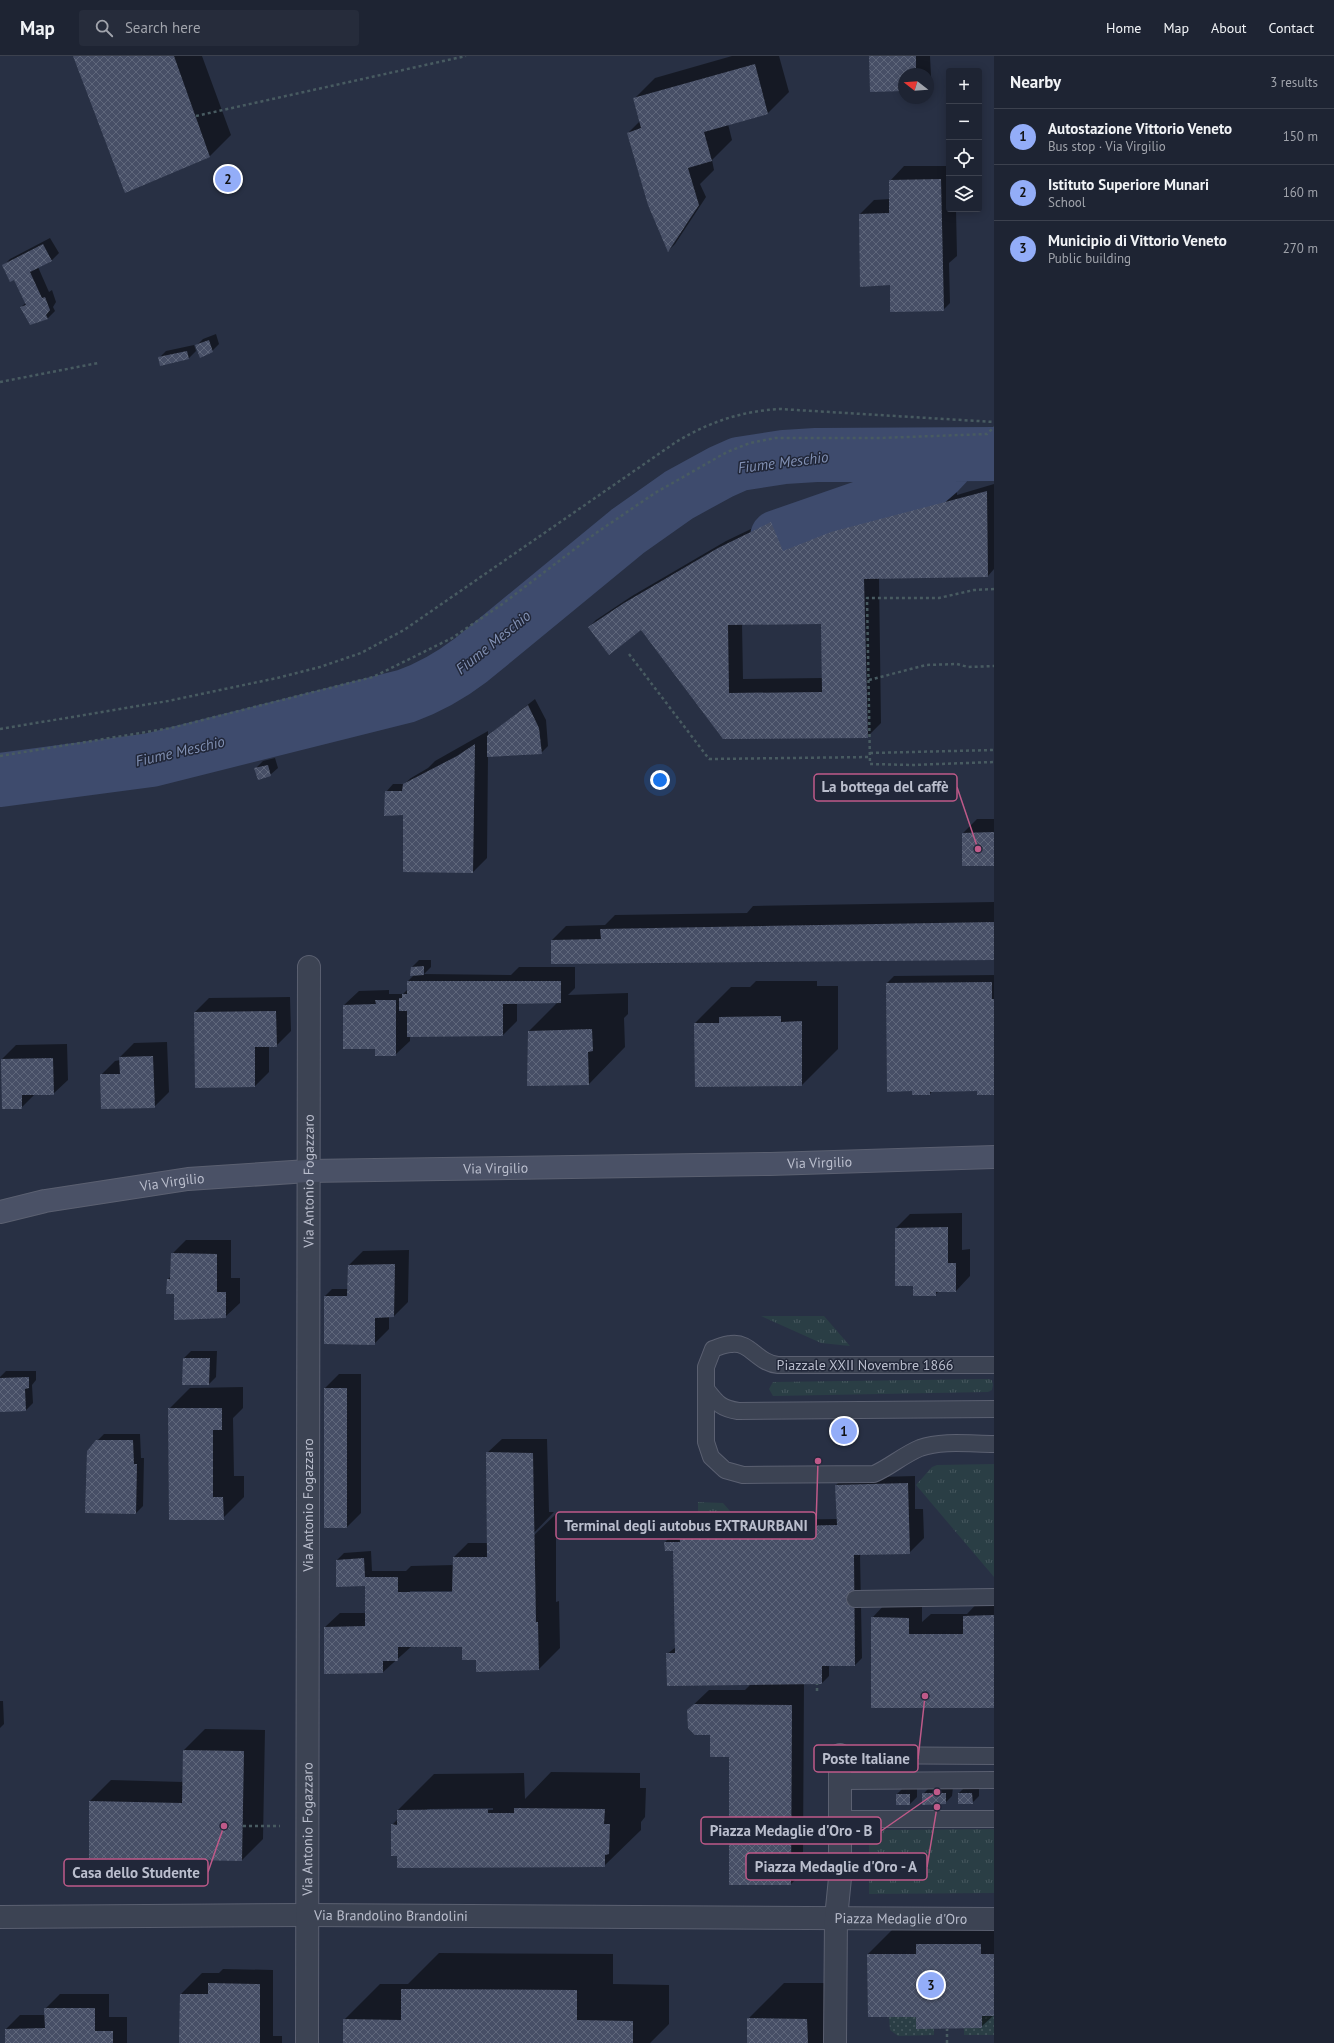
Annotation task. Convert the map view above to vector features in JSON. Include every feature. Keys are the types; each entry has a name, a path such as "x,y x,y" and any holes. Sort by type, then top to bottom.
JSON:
{"main road":[{"name":"Via Virgilio","path":"0,1212 45,1201 188,1179 308,1171 762,1164 994,1157"}],"street":[{"name":"Via Antonio Fogazzaro","path":"307,2043 309,967"},
{"name":"Piazza Medaglie d'Oro","path":"840,1755 840,1878 836,1918 994,1919"},
{"name":"Via Brandolino Brandolini","path":"0,1917 307,1915 836,1918"},
{"path":"835,2043 836,1918"}],"lane":[{"name":"Piazzale XXII Novembre 1866","path":"994,1365 770,1365 760,1359 751,1349 732,1343 713,1349 706,1367 706,1442 711,1457 725,1470 743,1475 874,1474 888,1468 903,1457 920,1448 940,1444 994,1444"},
{"path":"706,1390 716,1402 724,1408 738,1411 994,1409"},
{"path":"855,1598 994,1597"},
{"name":"Piazza Medaglie d'Oro","path":"840,1755 994,1756"},
{"path":"840,1781 994,1780"},
{"path":"840,1819 994,1819"}],"path":[{"path":"196,116 466,56"},
{"path":"0,382 98,363"},
{"path":"0,729 168,701 231,688 320,667 361,653 404,630 676,442 719,420 751,412 780,409 994,422"},
{"path":"0,756 171,728 373,676 452,638 501,606 596,533 655,493 727,452 750,443 775,438 881,438 987,434 994,427"},
{"path":"994,588 974,590 939,598 867,598 870,764 912,765 994,762"},
{"path":"629,654 709,759 870,757"},
{"path":"868,680 926,665 957,664 968,667 994,666"},
{"path":"870,753 994,750"},
{"path":"817,1684 817,1691"},
{"path":"243,1826 268,1826"},
{"path":"946,2043 947,2028"}],"green space":[{"path":"761,1316 824,1316 850,1346 821,1343"},
{"path":"992,1380 993,1385 992,1390 988,1392 773,1396 769,1389 773,1382"},
{"path":"994,1464 994,1577 916,1485 932,1467 937,1465"},
{"path":"698,1502 723,1503 744,1527 698,1527"},
{"path":"994,1829 994,1893 869,1894 869,1830"},
{"path":"982,2016 994,2016 994,2035 964,2035 964,2028 981,2028"},
{"path":"889,2017 916,2017 934,2029 934,2035 898,2036 890,2030"}],"building":[{"path":"73,56 174,56 210,157 125,193"},
{"path":"869,56 916,56 916,68 898,68 898,91 870,92"},
{"path":"755,64 768,114 704,132 712,161 688,168 699,205 668,252 648,205 627,133 641,128 633,98"},
{"path":"941,179 944,311 890,312 890,285 860,287 859,214 889,213 889,180"},
{"path":"43,244 52,261 30,272 42,298 45,297 50,310 46,315 48,319 30,325 20,307 26,305 14,280 10,282 2,265"},
{"path":"209,340 213,352 200,358 195,345"},
{"path":"187,351 189,359 160,366 158,357"},
{"path":"987,491 988,577 864,579 868,738 723,739 641,630 609,655 588,627 624,603 718,548 771,522 783,551 831,532","holes":["821,624 822,692 729,693 728,625"]},
{"path":"528,705 539,728 542,754 487,757 487,736"},
{"path":"475,744 473,873 403,872 403,815 384,816 385,791 402,791 403,784 457,756"},
{"path":"268,765 271,776 258,780 254,768"},
{"path":"994,832 994,866 962,866 962,833"},
{"path":"994,922 994,960 551,964 551,940 601,939 600,929"},
{"path":"424,966 424,975 410,976 411,967"},
{"path":"407,981 561,981 561,1003 503,1004 503,1036 407,1037 407,1011 399,1011 399,998 402,998 402,994 407,994"},
{"path":"992,982 992,999 994,999 994,1095 977,1095 977,1091 930,1092 930,1095 912,1095 912,1091 887,1092 886,983"},
{"path":"375,1000 396,1000 396,1056 375,1056 375,1049 343,1049 343,1005 376,1004"},
{"path":"276,1011 277,1047 255,1047 255,1087 195,1088 194,1012"},
{"path":"781,1016 781,1022 802,1021 802,1086 695,1087 694,1023 719,1023 719,1017"},
{"path":"592,1029 593,1051 588,1052 589,1085 527,1086 528,1031"},
{"path":"153,1056 155,1108 101,1109 100,1074 120,1074 119,1057"},
{"path":"53,1058 54,1095 22,1095 22,1109 2,1109 1,1059"},
{"path":"948,1227 948,1263 956,1263 956,1292 936,1292 936,1296 913,1296 913,1286 895,1286 895,1228"},
{"path":"171,1253 217,1254 217,1292 226,1292 226,1318 174,1320 174,1294 166,1294 167,1279 170,1279"},
{"path":"395,1264 394,1317 375,1318 375,1345 324,1344 324,1296 347,1296 348,1265"},
{"path":"183,1358 210,1358 209,1385 182,1385"},
{"path":"29,1377 29,1388 25,1389 26,1411 0,1412 0,1378"},
{"path":"324,1388 347,1388 347,1528 324,1528"},
{"path":"168,1408 222,1408 222,1430 213,1430 213,1497 223,1497 224,1520 169,1520"},
{"path":"96,1440 133,1440 134,1464 137,1464 136,1514 85,1513 87,1451"},
{"path":"486,1452 533,1453 536,1622 538,1622 539,1670 476,1672 476,1660 462,1660 462,1647 398,1647 398,1661 383,1661 383,1673 324,1674 324,1627 365,1626 365,1586 336,1587 336,1560 364,1558 365,1577 398,1577 398,1592 452,1592 453,1557 487,1557"},
{"path":"908,1483 910,1554 854,1555 855,1666 822,1666 822,1684 667,1686 666,1653 675,1653 673,1551 665,1551 664,1542 680,1542 679,1528 837,1525 835,1485"},
{"path":"994,1615 994,1708 871,1708 871,1617 909,1618 909,1634 963,1634 963,1616"},
{"path":"694,1704 792,1705 791,1885 729,1885 729,1757 710,1757 710,1735 695,1735 688,1728 687,1710"},
{"path":"183,1750 244,1751 242,1861 89,1858 89,1801 182,1803"},
{"path":"922,1793 946,1793 946,1804 922,1805"},
{"path":"958,1793 972,1793 973,1804 958,1804"},
{"path":"896,1794 910,1794 910,1805 896,1805"},
{"path":"514,1808 605,1809 604,1824 610,1824 609,1854 605,1855 605,1867 397,1868 397,1856 391,1856 391,1824 397,1825 397,1810 488,1809 488,1813 514,1813"},
{"path":"916,1944 981,1944 981,1954 994,1954 994,2016 982,2016 982,2028 916,2029 916,2017 868,2017 867,1954 916,1954"},
{"path":"208,1983 260,1984 260,2043 179,2043 180,1994 208,1994"},
{"path":"401,1989 577,1990 577,2020 633,2021 633,2043 343,2043 343,2019 401,2020"},
{"path":"44,2008 95,2008 95,2031 113,2031 113,2043 5,2043 5,2029 45,2028"},
{"path":"747,2018 807,2019 808,2043 747,2043"}],"waterway":[{"name":"Fiume Meschio","path":"0,780 151,760 415,693 440,681 471,660 628,531 679,495 739,464 784,457 816,455 994,454"},
{"path":"777,537 918,488 937,474 953,455"}],"place":[{"name":"Istituto Superiore Munari","path":"228,179"},
{"name":"La bottega del caffè","path":"978,849"},
{"name":"Autostazione Vittorio Veneto","path":"844,1431"},
{"name":"Terminal degli autobus EXTRAURBANI","path":"818,1461"},
{"name":"Poste Italiane","path":"925,1696"},
{"name":"Piazza Medaglie d'Oro - B","path":"937,1792"},
{"name":"Piazza Medaglie d'Oro - A","path":"937,1807"},
{"name":"Casa dello Studente","path":"224,1826"},
{"name":"Municipio di Vittorio Veneto","path":"931,1985"}]}
